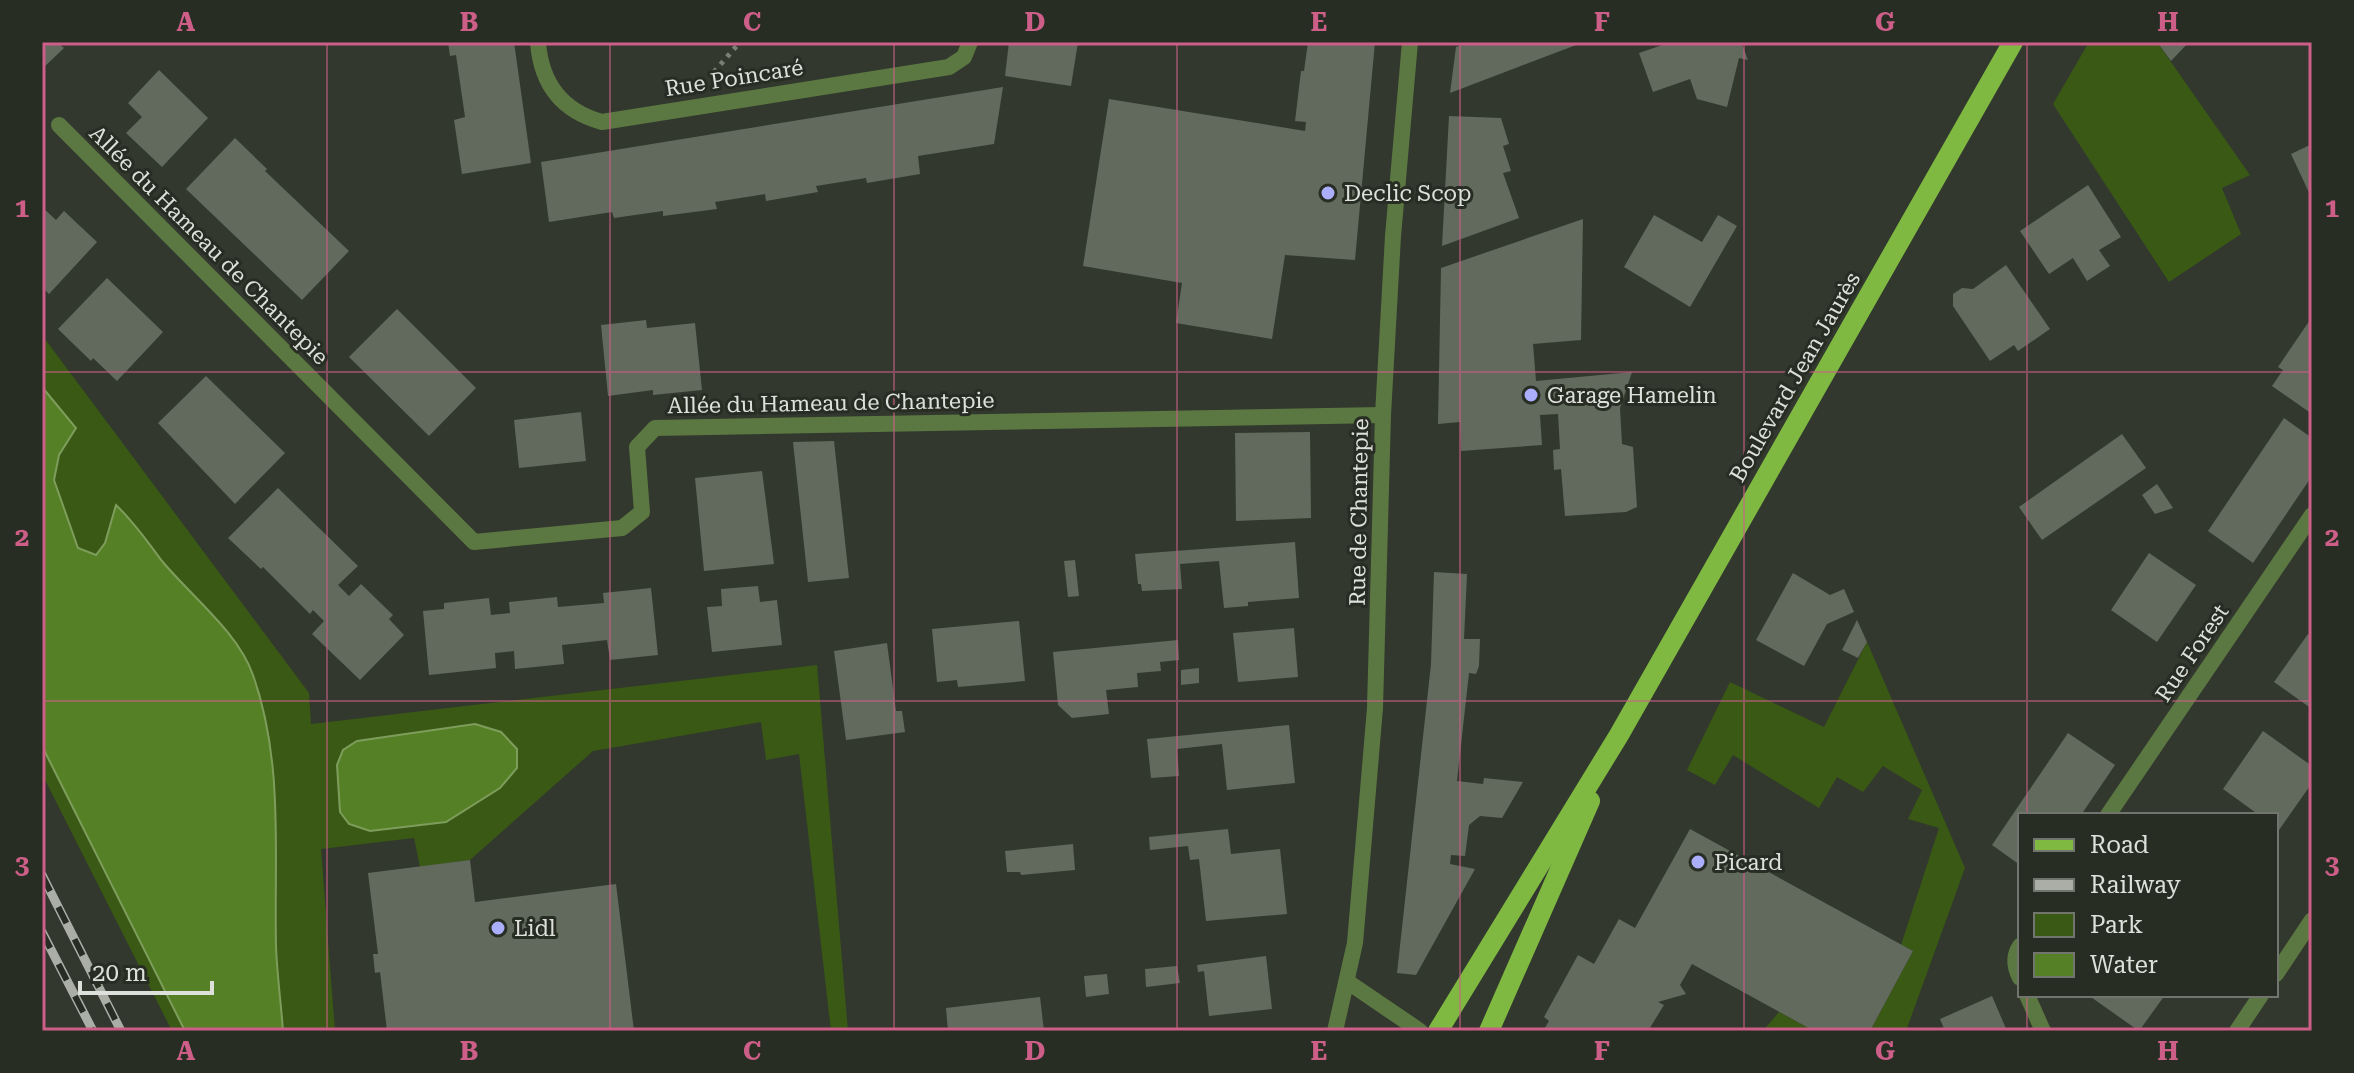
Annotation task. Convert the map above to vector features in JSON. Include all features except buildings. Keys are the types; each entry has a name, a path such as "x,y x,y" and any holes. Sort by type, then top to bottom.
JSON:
{"main road":[{"name":"Boulevard Jean Jaurès","path":"1438,1031 1619,735 2013,42"},
{"name":"Boulevard Jean Jaurès","path":"1489,1031 1619,735"}],"street":[{"name":"Rue Poincaré","path":"538,42 543,69 565,105 580,116 602,122 949,67 964,57 970,42"},
{"name":"Rue de Chantepie","path":"1335,1031 1355,943 1375,708 1383,415 1393,236 1410,42"},
{"name":"Allée du Hameau de Chantepie","path":"59,125 474,542 622,528 642,512 637,447 655,428 1383,415"},
{"name":"Rue Forest","path":"2109,813 2312,515"},
{"path":"2278,971 2312,920"},
{"path":"2018,949 2015,968 2018,974"},
{"path":"1348,982 1420,1031"},
{"path":"2028,997 2043,1031"},
{"path":"2237,1031 2260,997"}],"green space":[{"path":"2089,42 2157,42 2250,175 2222,188 2241,234 2169,282 2053,104"},
{"path":"42,335 309,693 311,724 817,665 848,1031 831,1031 799,754 766,760 761,722 593,751 470,860 420,867 414,838 321,849 335,1031 172,1031 42,774"},
{"path":"1867,642 1965,868 1906,1031 1870,1031 1913,951 1901,945 1939,828 1908,819 1922,790 1883,766 1863,792 1837,777 1819,808 1733,755 1715,785 1687,770 1730,682 1824,727"},
{"path":"1779,1012 1814,1031 1763,1031"}],"water":[{"path":"42,387 76,428 59,455 54,480 78,548 96,555 105,543 116,505 162,561 225,629 237,644 253,675 263,708 273,775 276,946 283,1031 185,1031 42,746"},
{"path":"475,724 501,732 517,749 517,768 500,788 446,822 370,831 349,824 340,812 337,765 343,750 357,741"}],"railway":[{"path":"42,875 121,1031"},
{"path":"42,932 93,1031"}],"place":[{"name":"Declic Scop","path":"1328,193"},
{"name":"Garage Hamelin","path":"1531,395"},
{"name":"Picard","path":"1698,862"},
{"name":"Lidl","path":"498,928"}]}
